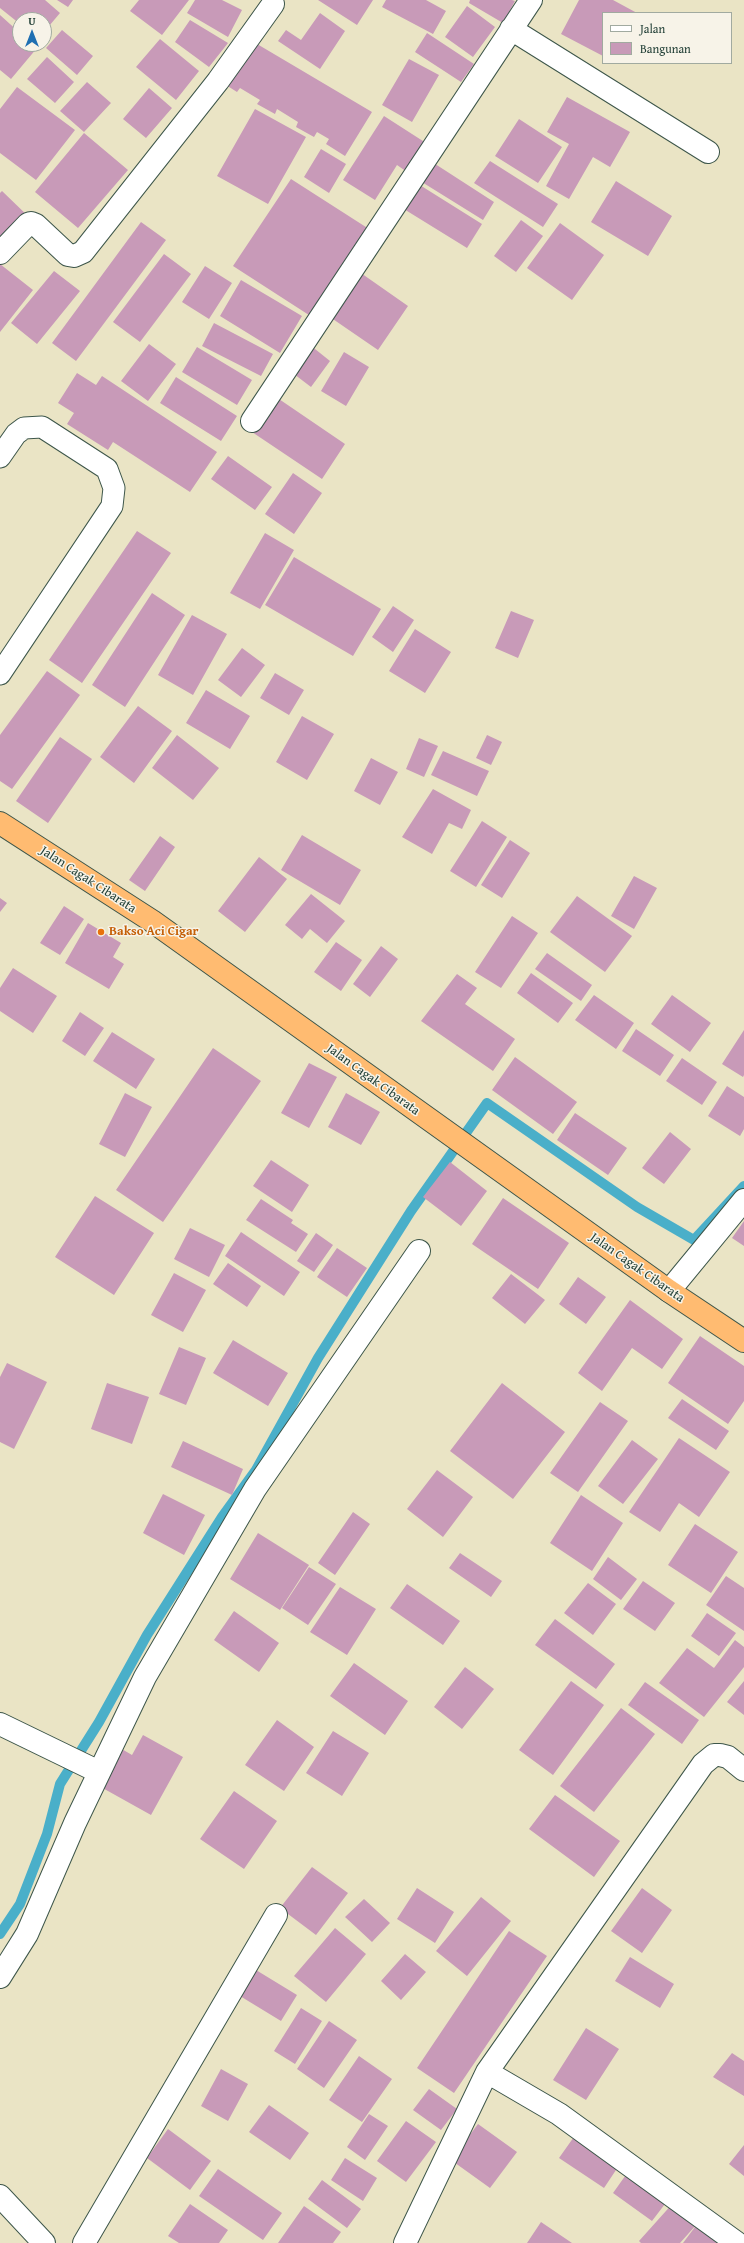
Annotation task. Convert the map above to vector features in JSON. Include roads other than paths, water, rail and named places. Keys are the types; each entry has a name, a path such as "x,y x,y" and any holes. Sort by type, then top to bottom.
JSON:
{"highway":[{"name":"Jalan Cagak Cibarata","path":"0,823 152,921 669,1290 744,1340"}],"street":[{"path":"252,422 531,0"},
{"path":"0,253 28,224 31,223 68,255 74,256 83,252 218,81 270,1"},
{"path":"511,30 708,152"},
{"path":"669,1290 744,1200"},
{"path":"0,1977 27,1934 75,1822 145,1677 255,1489 419,1250"},
{"path":"0,1724 99,1772"},
{"path":"405,2243 487,2072 707,1760 714,1755 724,1756 744,1770"},
{"path":"84,2243 276,1914"},
{"path":"487,2072 559,2114 737,2243"},
{"path":"0,2196 44,2243"}],"lane":[{"path":"0,457 16,434 24,428 42,427 107,469 114,488 114,497 112,506 0,674"}],"waterway":[{"path":"0,1934 20,1904 47,1834 60,1784 99,1722 147,1635 222,1517 256,1470 318,1358 411,1211 487,1103 637,1207 694,1240 744,1186"}],"place":[{"name":"Bakso Aci Cigar","path":"101,932"}]}
